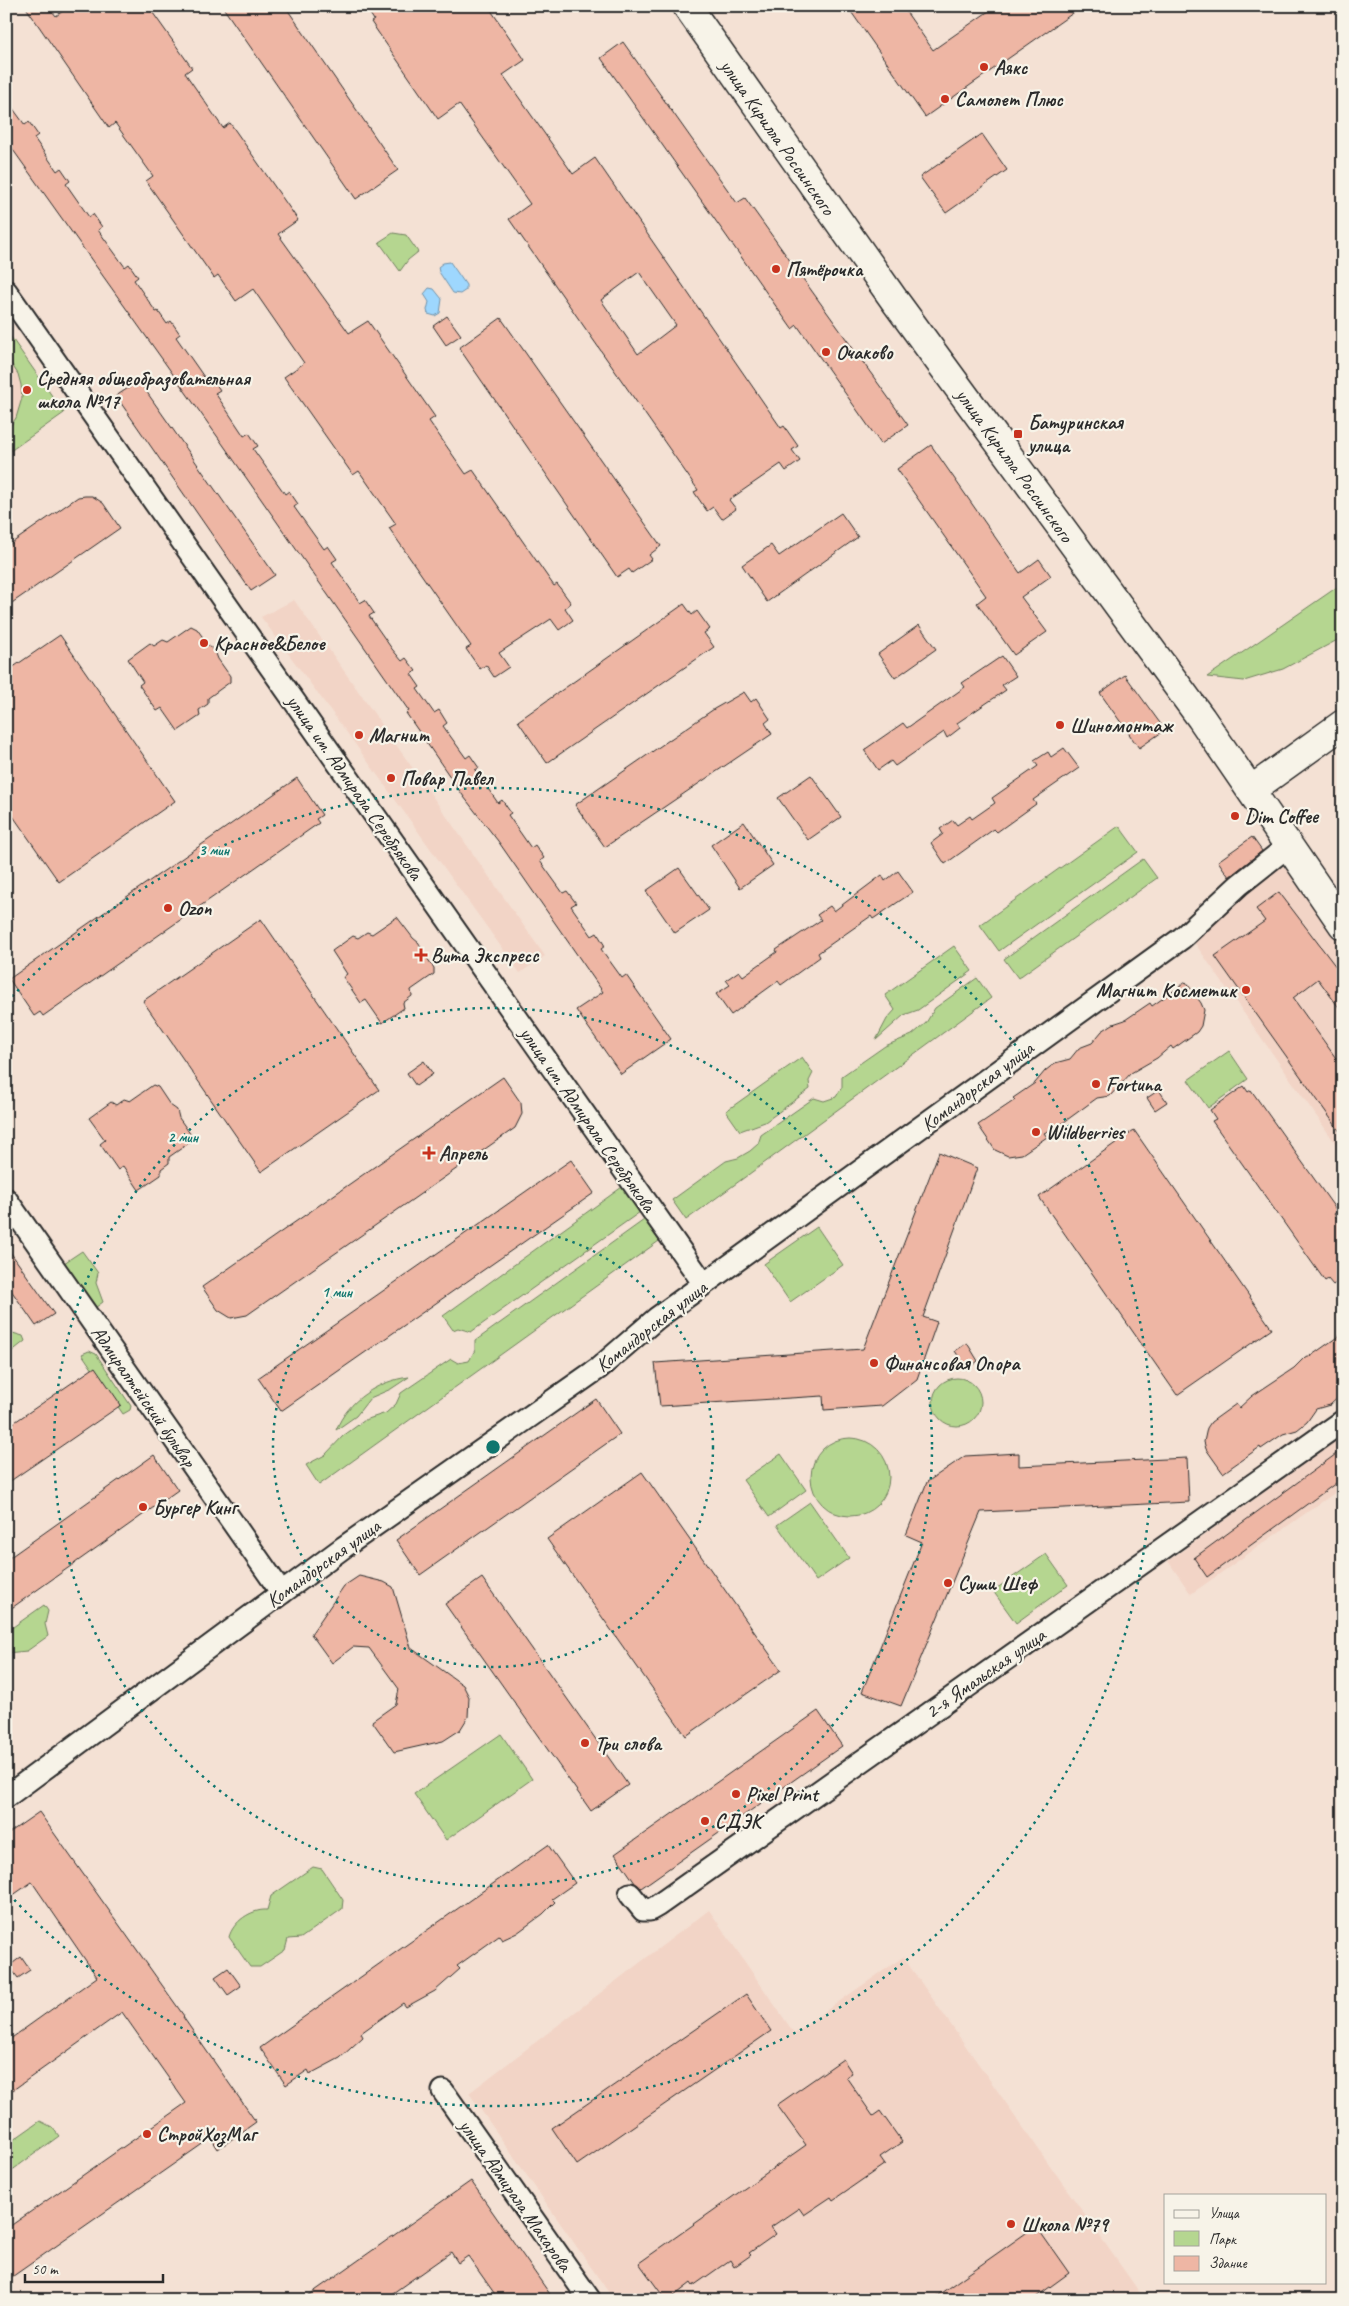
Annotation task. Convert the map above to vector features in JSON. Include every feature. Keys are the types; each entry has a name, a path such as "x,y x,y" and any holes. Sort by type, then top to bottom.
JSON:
{"main road":[{"name":"улица Кирилла Россинского","path":"687,6 895,301 1184,695 1343,925"},
{"path":"1251,790 1343,724"}],"street":[{"name":"улица им. Адмирала Серебрякова","path":"6,291 704,1284"},
{"name":"Командорская улица","path":"6,1797 282,1593 599,1368 658,1318 704,1284 1182,938 1239,885 1288,846"},
{"name":"Адмиралтейский бульвар","path":"6,1199 282,1593"},
{"name":"2-я Ямальская улица","path":"630,1894 643,1910 650,1910 657,1906 1343,1421"},
{"name":"улица Адмирала Макарова","path":"443,2091 590,2300"}],"shaded area":[{"name":"Средняя общеобразовательная школа №17","path":"6,330 64,413 6,454"},
{"path":"294,600 545,956 520,973 261,617"},
{"path":"1274,865 1289,867 1343,944 1343,1154 1194,942"},
{"path":"1343,1436 1343,1487 1191,1594 1168,1561"},
{"path":"709,1910 794,2033 903,1957 1145,2300 614,2300 469,2093"}],"green space":[{"path":"393,233 406,235 418,252 408,260 400,271 379,242"},
{"name":"Средняя общеобразовательная школа №17","path":"6,330 64,413 6,454 6,432 16,418 22,398 18,374 6,356"},
{"path":"1343,583 1343,637 1283,669 1244,681 1207,677"},
{"path":"1119,826 1138,852 999,951 980,925"},
{"path":"1143,859 1157,878 1018,978 1004,959"},
{"path":"954,946 972,971 918,1010 904,1015 876,1040 887,1019 895,1010 885,995"},
{"path":"977,978 991,998 686,1220 672,1200 726,1161 738,1158 750,1151 758,1144 761,1135 814,1098 824,1101 836,1097 842,1087 842,1076 885,1046 912,1035 926,1023 935,1008"},
{"path":"1229,1051 1248,1079 1208,1108 1188,1080"},
{"path":"802,1057 813,1073 809,1081 810,1089 765,1122 740,1131 726,1111"},
{"path":"622,1187 640,1212 471,1332 458,1328 453,1330 443,1316"},
{"path":"644,1220 659,1241 319,1485 306,1465 325,1455 343,1436 365,1420 386,1413 396,1404 401,1393 451,1359 458,1363 469,1361 475,1350 475,1341"},
{"path":"817,1227 843,1265 790,1302 764,1264"},
{"path":"82,1251 98,1273 96,1283 103,1302 92,1310 61,1265"},
{"path":"6,1331 23,1336 25,1341 6,1356"},
{"path":"89,1351 96,1354 131,1406 130,1410 123,1414 82,1354"},
{"path":"409,1377 391,1389 370,1398 356,1416 336,1430 348,1410 365,1394 386,1383"},
{"path":"952,1378 962,1378 974,1385 981,1397 981,1407 974,1419 962,1426 952,1426 944,1422 937,1415 933,1407 933,1397 937,1389 944,1382"},
{"path":"850,1438 865,1441 882,1455 886,1462 889,1477 886,1492 872,1509 865,1513 850,1516 835,1513 818,1499 814,1492 811,1477 814,1462 828,1445 835,1441"},
{"path":"781,1454 806,1490 769,1517 743,1480"},
{"path":"810,1502 849,1558 816,1581 777,1525"},
{"path":"1046,1554 1068,1585 1016,1623 993,1591"},
{"path":"44,1605 48,1611 45,1624 48,1636 27,1651 6,1653 6,1632"},
{"path":"501,1734 532,1779 446,1840 414,1794"},
{"path":"313,1867 322,1869 343,1900 342,1909 301,1938 288,1939 285,1950 260,1967 250,1967 229,1937 234,1926 249,1914 267,1910 271,1896"},
{"path":"40,2121 52,2127 59,2136 7,2174 6,2145"}],"water":[{"path":"450,262 466,285 466,290 460,294 453,293 439,272 438,267 443,263"},
{"path":"429,288 434,289 442,299 440,313 435,316 428,314 427,310 429,302 424,294"}],"building":[{"path":"25,6 48,6 56,16 70,6 148,6 192,68 185,73 223,128 230,123 298,220 278,234 349,333 368,321 435,417 429,421 466,474 473,470 554,586 557,584 571,603 565,608 573,620 559,630 551,619 499,653 509,667 494,677 486,665 480,669 466,649 471,646 389,528 396,524 359,471 353,475 284,377 304,363 253,289 236,301 218,275 214,278 146,181 153,176 115,123 109,128"},
{"path":"222,6 285,6 398,170 356,199"},
{"path":"365,6 488,6 525,60 503,75 573,174 595,158 781,428 784,426 798,446 792,450 800,461 786,471 781,464 729,500 736,509 722,519 713,507 707,511 694,492 698,490 509,219 530,204 459,104 438,119 371,22 374,20","holes":["639,272 676,325 638,354 601,300"]},
{"path":"847,6 902,6 933,50 996,6 1083,6 925,117"},
{"path":"623,42 737,203 745,198 908,425 881,444 797,325 792,329 601,58"},
{"path":"6,99 25,125 29,122 38,135 34,138 57,171 61,168 70,181 66,184 89,217 93,214 102,227 98,230 125,267 129,264 138,277 134,280 156,312 158,311 167,324 171,321 180,334 176,337 206,380 211,377 220,390 215,393 244,436 249,433 258,446 253,449 285,494 289,491 298,504 294,507 324,549 328,546 337,559 332,562 360,603 365,600 374,613 369,616 392,649 402,661 406,658 416,671 411,674 420,687 417,689 434,713 439,710 447,723 443,726 466,758 470,755 479,768 475,770 498,803 502,800 511,813 508,815 531,848 535,845 544,858 540,861 563,893 567,891 576,903 571,906 592,936 597,933 605,946 601,949 622,978 626,975 671,1039 621,1074 576,1010 603,992 498,841 464,797 406,713 409,711 217,436 6,140"},
{"path":"982,134 1007,170 946,213 920,177"},
{"path":"447,316 461,335 446,345 433,326"},
{"path":"501,318 661,546 649,555 652,559 632,573 629,569 617,577 459,348"},
{"path":"139,381 275,575 251,591 116,396"},
{"path":"931,445 1020,573 1039,559 1051,576 1021,597 1047,632 1014,655 977,603 986,596 897,469"},
{"path":"92,496 103,503 120,528 6,607 6,547 78,497"},
{"path":"841,513 858,537 767,602 742,565 771,545 779,556"},
{"path":"684,604 692,615 697,611 710,629 704,633 714,647 547,763 518,721"},
{"path":"919,625 936,649 895,678 878,654"},
{"path":"191,626 197,629 215,651 218,659 230,676 230,682 208,698 208,704 199,710 200,716 178,731 162,708 157,711 139,685 143,682 128,659 150,643 154,646 163,640 168,642"},
{"path":"60,635 175,801 59,882 6,806 6,672"},
{"path":"1002,656 1016,676 1002,685 1006,690 957,723 960,728 947,738 944,732 895,766 891,761 878,770 864,750 903,723 907,728 965,687 962,683"},
{"path":"1125,675 1165,730 1139,748 1100,693"},
{"path":"744,692 751,702 756,698 770,719 765,723 772,734 605,847 575,805 714,709"},
{"path":"1064,748 1079,768 1033,800 1036,804 997,832 994,829 945,864 931,843 943,834 940,829 953,820 957,825 970,816 972,819 995,803 992,798 1038,766 1034,761 1048,752 1051,757"},
{"path":"811,775 841,817 808,840 778,798"},
{"path":"297,778 322,815 316,819 319,823 43,1016 40,1012 34,1016 9,979"},
{"path":"744,822 773,865 740,888 711,845"},
{"path":"1252,837 1262,851 1229,877 1218,861"},
{"path":"679,868 709,910 675,933 646,891"},
{"path":"898,871 913,892 873,919 871,916 818,953 820,957 781,985 778,981 731,1015 716,994 730,985 726,980 739,971 743,976 777,952 776,950 821,920 817,915 830,906 834,911 882,875 885,881"},
{"path":"1279,892 1343,976 1343,1013 1318,979 1293,998 1343,1068 1343,1136 1215,956 1265,921 1256,909"},
{"path":"397,917 419,943 422,951 434,968 434,974 411,990 412,996 403,1003 404,1008 382,1023 366,1000 361,1003 343,977 347,974 332,951 353,936 358,938 367,932 372,934"},
{"path":"261,919 379,1090 261,1172 143,1001"},
{"path":"1186,982 1204,1010 1201,1026 1197,1032 1173,1049 1171,1046 1157,1058 1131,1073 1110,1096 1097,1098 1060,1125 1044,1133 1047,1137 1022,1154 1008,1156 995,1150 978,1125 1015,1100 1013,1098 1035,1083 1055,1063 1070,1059 1079,1048 1092,1043 1102,1031 1113,1024 1125,1020 1150,1003 1152,1006"},
{"path":"424,1061 433,1074 416,1086 407,1073"},
{"path":"503,1077 521,1103 522,1114 515,1128 247,1315 231,1318 218,1310 202,1287"},
{"path":"153,1085 158,1087 170,1105 177,1110 179,1118 191,1135 192,1141 169,1157 169,1163 161,1169 161,1175 139,1190 123,1166 118,1170 100,1144 105,1140 89,1118 111,1102 116,1105 124,1099 130,1101"},
{"path":"1244,1086 1248,1092 1251,1090 1337,1211 1334,1214 1343,1226 1343,1278 1333,1285 1328,1279 1325,1281 1212,1121 1216,1119 1210,1110"},
{"path":"1159,1090 1167,1102 1155,1110 1147,1098"},
{"path":"1134,1130 1272,1329 1177,1395 1039,1197"},
{"path":"939,1152 977,1168 923,1317 937,1322 917,1379 882,1406 824,1410 823,1396 660,1406 655,1363 863,1349"},
{"path":"571,1160 594,1193 281,1411 258,1378"},
{"path":"6,1246 54,1314 36,1326 6,1283"},
{"path":"1343,1333 1343,1393 1330,1405 1316,1409 1307,1422 1297,1430 1283,1434 1261,1449 1260,1447 1223,1473 1206,1449 1204,1442 1207,1428 1211,1422 1236,1404 1239,1408 1252,1396 1294,1368 1305,1357 1312,1355"},
{"path":"967,1343 978,1361 967,1369 955,1351"},
{"path":"95,1367 121,1405 6,1484 6,1428"},
{"path":"596,1399 620,1434 420,1575 396,1540"},
{"path":"1343,1449 1343,1478 1207,1577 1194,1558"},
{"path":"1019,1453 1019,1466 1187,1458 1189,1502 981,1512 901,1706 862,1692 922,1542 906,1535 927,1482 965,1456"},
{"path":"154,1455 178,1490 6,1612 6,1560"},
{"path":"642,1472 781,1670 686,1736 547,1539"},
{"path":"359,1576 384,1582 393,1587 411,1648 463,1685 469,1697 468,1717 460,1730 443,1741 394,1752 372,1721 396,1704 399,1689 369,1648 353,1647 332,1663 311,1634 344,1586"},
{"path":"482,1578 628,1785 591,1811 445,1604"},
{"path":"818,1711 842,1746 641,1888 635,1883 615,1854"},
{"path":"39,1812 184,2016 256,2122 218,2149 211,2138 6,2281 6,2229 186,2103 122,2012 6,2095 6,2042 97,1977 32,1882 6,1900 6,1835"},
{"path":"548,1845 575,1883 552,1899 555,1902 543,1914 517,1933 502,1940 499,1936 457,1966 460,1969 435,1991 406,2007 403,2003 361,2033 363,2037 340,2058 310,2074 308,2070 286,2085 260,2048"},
{"path":"21,1957 30,1970 18,1978 9,1966"},
{"path":"228,1968 241,1986 228,1995 215,1977"},
{"path":"746,1994 771,2031 577,2165 552,2128"},
{"path":"843,2059 852,2073 846,2077 873,2116 880,2111 902,2142 880,2157 885,2164 833,2200 831,2197 804,2215 799,2208 771,2227 776,2234 749,2253 751,2255 734,2267 730,2260 693,2286 691,2283 669,2300 666,2300 639,2263 806,2145 777,2105"},
{"path":"471,2181 554,2300 499,2300 468,2256 458,2263 451,2252 383,2300 302,2300"},
{"path":"1036,2226 1069,2273 1032,2300 931,2300"}],"place":[{"name":"Аякс","path":"984,67"},
{"name":"Самолет Плюс","path":"945,99"},
{"name":"Пятёрочка","path":"776,269"},
{"name":"Очаково","path":"826,352"},
{"name":"Средняя общеобразовательная школа №17","path":"27,390"},
{"name":"Батуринская улица","path":"1018,434"},
{"name":"Красное&Белое","path":"204,643"},
{"name":"Шиномонтаж","path":"1060,725"},
{"name":"Магнит","path":"359,735"},
{"name":"Повар Павел","path":"391,778"},
{"name":"Dim Coffee","path":"1235,816"},
{"name":"Ozon","path":"168,908"},
{"name":"Вита Экспресс","path":"421,955"},
{"name":"Магнит Косметик","path":"1246,990"},
{"name":"Fortuna","path":"1096,1084"},
{"name":"Wildberries","path":"1036,1132"},
{"name":"Апрель","path":"429,1153"},
{"name":"Финансовая Опора","path":"874,1363"},
{"name":"Бургер Кинг","path":"143,1507"},
{"name":"Суши Шеф","path":"948,1583"},
{"name":"Три слова","path":"585,1743"},
{"name":"Pixel Print","path":"736,1794"},
{"name":"СДЭК","path":"705,1821"},
{"name":"СтройХозМаг","path":"147,2134"},
{"name":"Школа №79","path":"1011,2224"}]}
